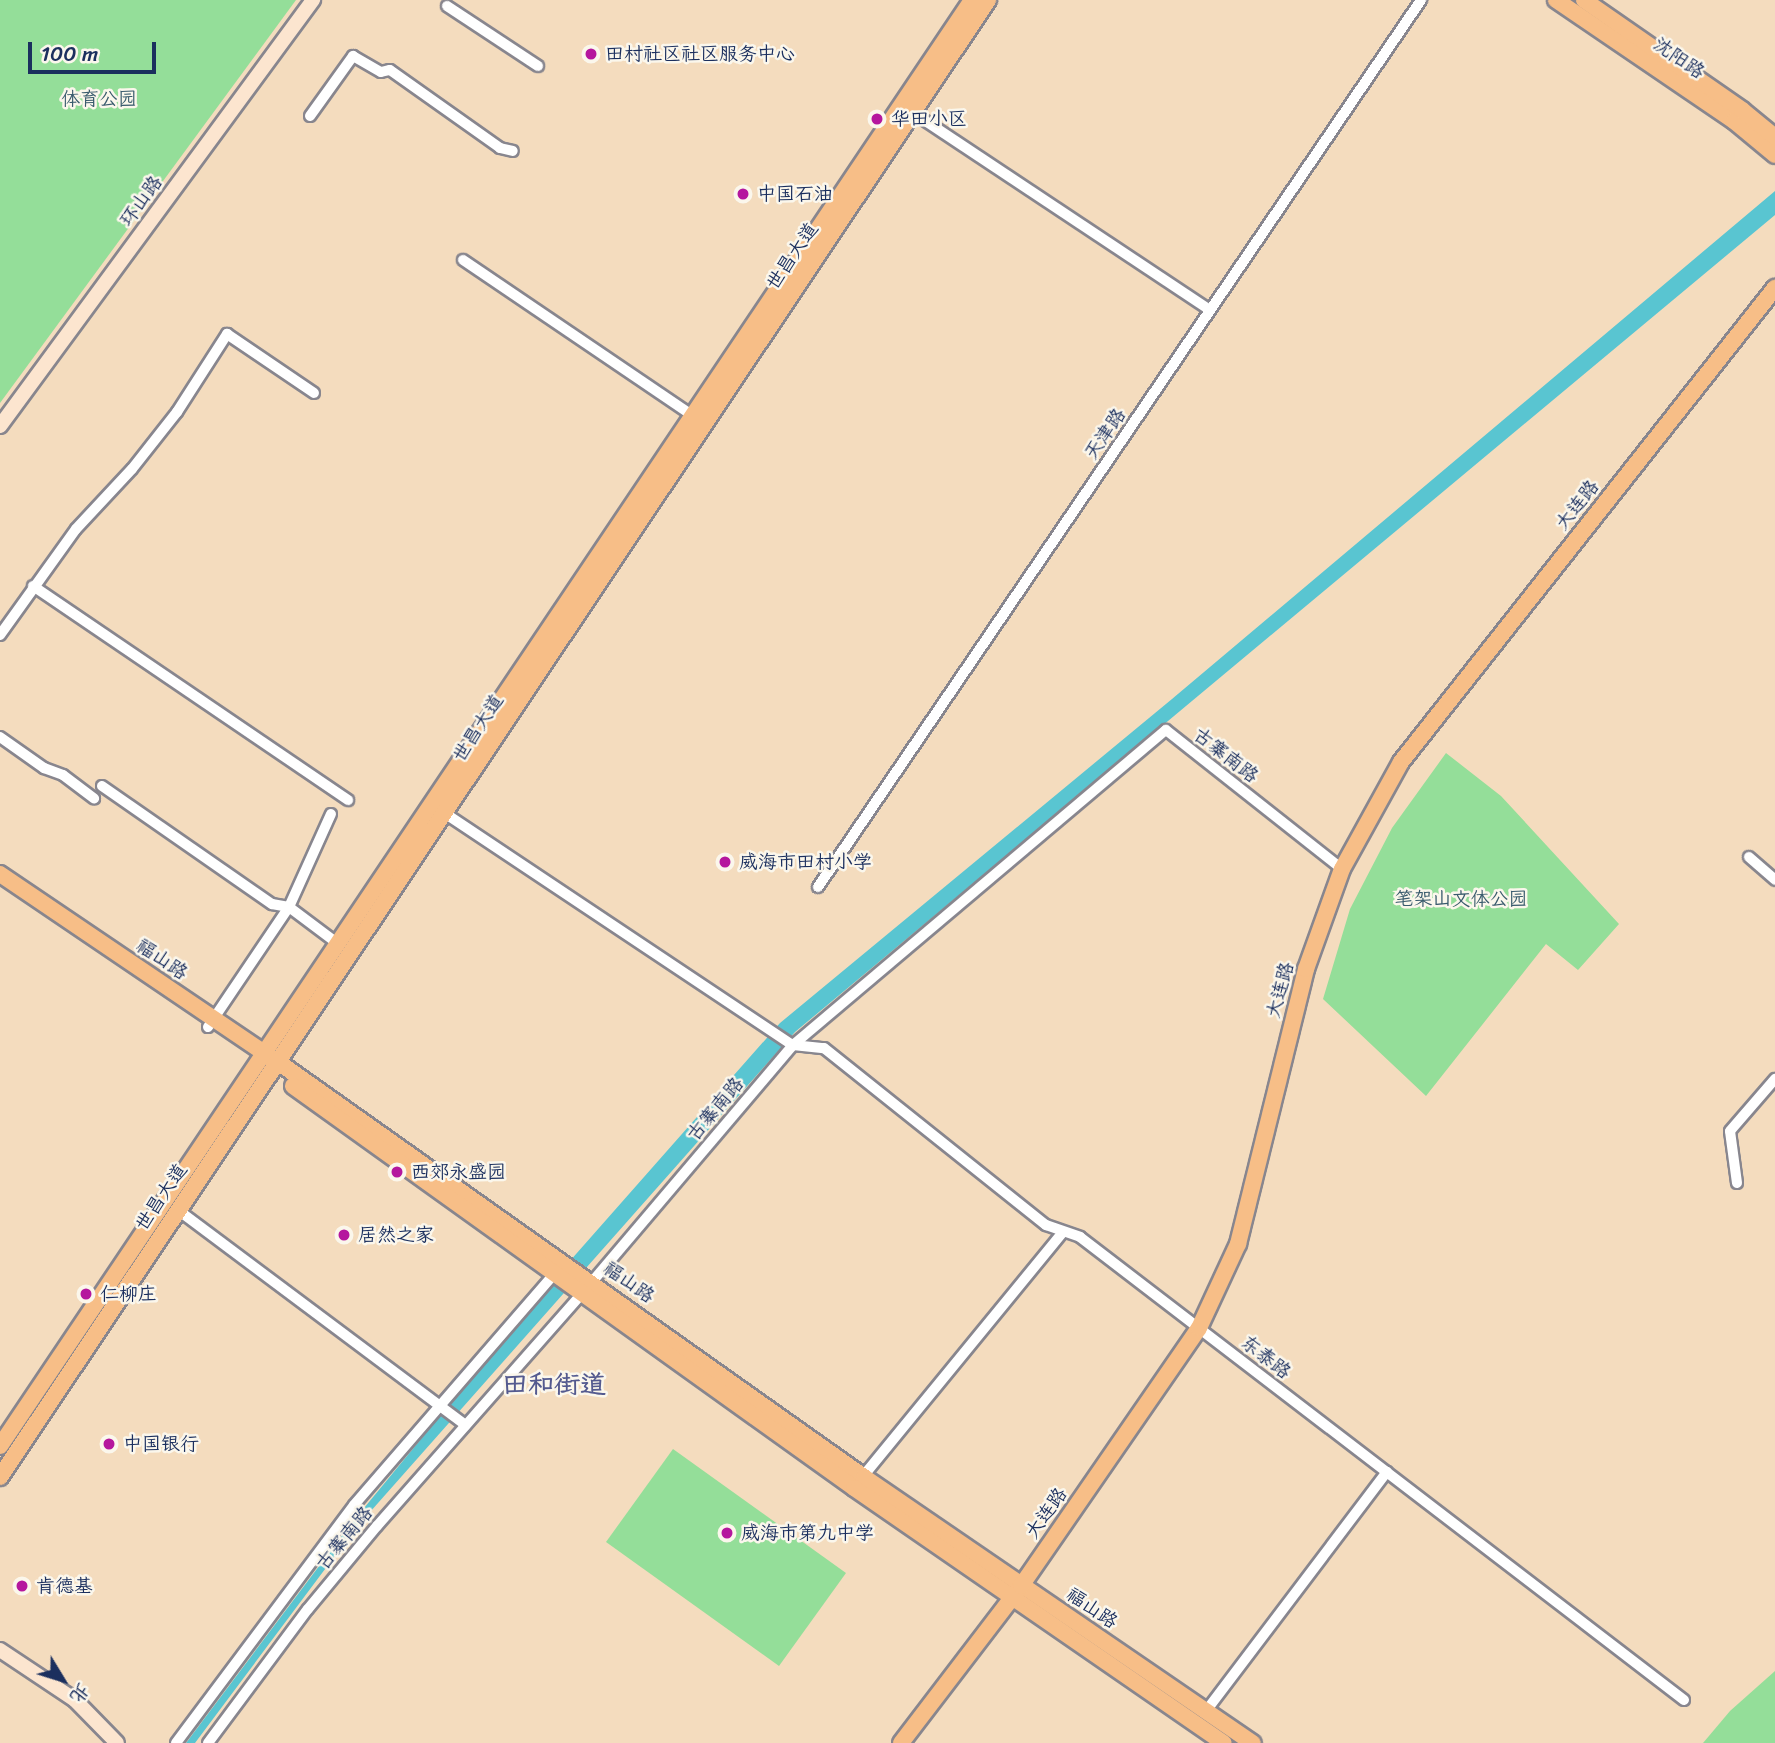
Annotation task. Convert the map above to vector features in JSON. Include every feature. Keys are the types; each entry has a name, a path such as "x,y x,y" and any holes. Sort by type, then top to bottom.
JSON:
{"main road":[{"name":"环山路","path":"0,426 313,0"},
{"name":"世昌大道","path":"0,1476 446,814 699,420 907,108 972,0"},
{"name":"世昌大道","path":"907,108 988,0"},
{"name":"沈阳路","path":"1556,0 1734,121 1775,155"},
{"name":"沈阳路","path":"1584,0 1742,110 1775,137"},
{"name":"大连路","path":"901,1743 1016,1591 1199,1328 1238,1244 1306,970 1342,869 1401,762 1775,288"},
{"name":"世昌大道","path":"0,1446 337,943 699,420"},
{"name":"福山路","path":"0,874 1016,1591 1220,1741"},
{"path":"0,883 211,1023"},
{"name":"福山路","path":"1016,1591 1206,1711 1220,1741"},
{"path":"0,1650 75,1700 117,1743"},
{"path":"1206,1711 1253,1743"}],"street":[{"name":"天津路","path":"818,887 1422,0"},
{"path":"447,6 538,66"},
{"path":"310,116 353,56 381,72 390,70 500,148 513,151"},
{"path":"907,108 1210,310"},
{"path":"463,260 699,420"},
{"path":"0,635 76,529 147,450 227,334 314,393"},
{"path":"33,586 348,800"},
{"name":"古寨南路","path":"208,1743 308,1609 461,1422 584,1285 791,1043 1166,730 1342,869"},
{"path":"0,737 94,798"},
{"path":"102,786 272,904 289,907 337,943"},
{"path":"211,1023 289,907 331,814"},
{"path":"446,814 791,1043 824,1048 821,1028 825,1017"},
{"path":"1749,857 1775,880"},
{"name":"东泰路","path":"824,1048 1046,1225 1080,1237 1684,1700"},
{"path":"1737,1183 1730,1130 1775,1079"},
{"path":"178,1210 461,1422"},
{"path":"859,1482 1063,1232"},
{"path":"176,1743 354,1505 443,1407 559,1268"},
{"path":"1206,1711 1387,1472"}],"green space":[{"name":"体育公园","path":"0,0 296,0 0,403"},
{"name":"笔架山文体公园","path":"1446,753 1501,796 1619,924 1578,970 1546,944 1426,1096 1323,999 1350,909 1392,828"},
{"path":"673,1449 846,1573 779,1666 606,1542"},
{"path":"1775,1671 1775,1743 1703,1743 1730,1711"}],"water":[{"path":"1775,191 1775,215 795,1032 355,1529 195,1743 186,1743 350,1525 539,1296 780,1023 1172,699"}],"place":[{"name":"田村社区社区服务中心","path":"591,54"},
{"name":"华田小区","path":"877,119"},
{"name":"中国石油","path":"743,194"},
{"name":"威海市田村小学","path":"725,862"},
{"name":"西郊永盛园","path":"397,1172"},
{"name":"居然之家","path":"344,1235"},
{"name":"仁柳庄","path":"86,1294"},
{"name":"中国银行","path":"109,1444"},
{"name":"威海市第九中学","path":"727,1533"},
{"name":"肯德基","path":"22,1586"}],"district":[{"name":"田和街道","path":"554,1385"}]}
